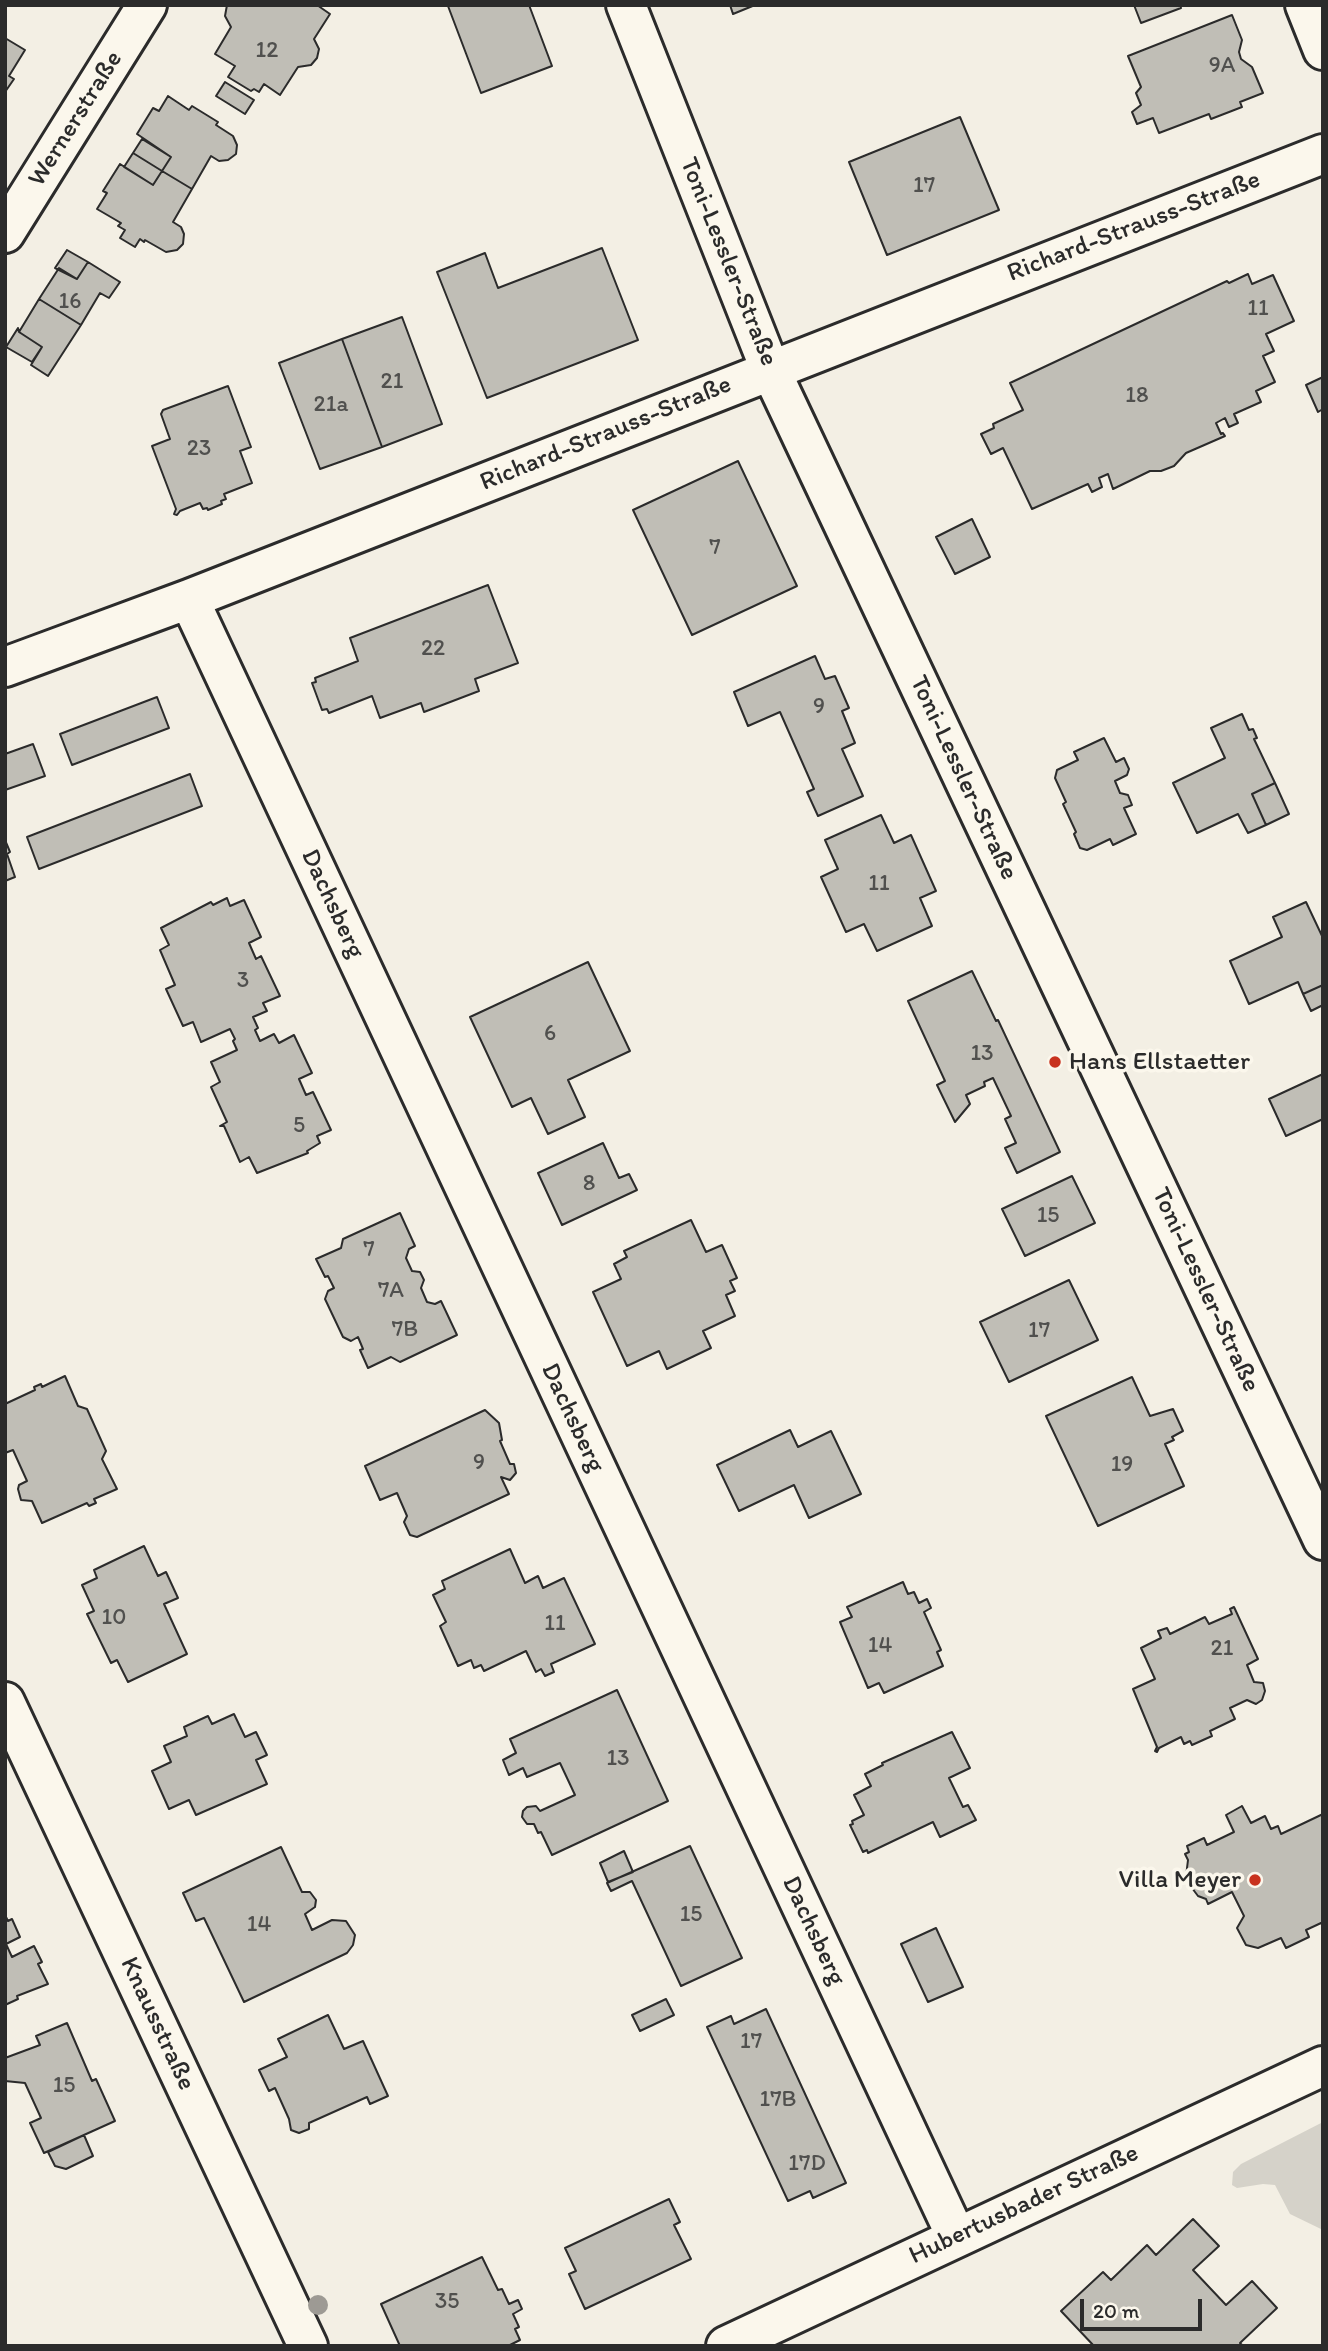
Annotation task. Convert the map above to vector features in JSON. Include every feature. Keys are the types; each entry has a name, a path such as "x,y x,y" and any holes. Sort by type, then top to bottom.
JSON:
{"street":[{"name":"Wernerstraße","path":"5,233 146,5"},
{"name":"Toni-Lessler-Straße","path":"626,5 770,369 1323,1540"},
{"path":"1305,5 1323,50"},
{"name":"Richard-Strauss-Straße","path":"5,667 189,599 1323,153"},
{"name":"Dachsberg","path":"189,599 956,2236"},
{"name":"Knausstraße","path":"5,1702 308,2346"},
{"name":"Hubertusbader Straße","path":"726,2346 1323,2066"}],"shaded area":[{"path":"1323,2122 1323,2230 1290,2214 1275,2185 1237,2188 1232,2185 1233,2172 1241,2164"}],"building":[{"path":"227,5 317,5 330,14 314,39 319,49 317,58 311,65 298,67 280,95 264,84 259,92 254,89 251,91 228,77 235,66 215,54 231,27 225,16"},
{"path":"529,5 552,66 481,93 448,6"},
{"path":"730,5 755,5 733,14"},
{"path":"1134,5 1180,5 1181,8 1141,23"},
{"path":"1232,15 1242,40 1239,52 1241,59 1252,67 1263,93 1240,102 1242,107 1211,119 1209,114 1159,133 1153,118 1137,124 1132,112 1141,105 1136,93 1141,87 1128,56"},
{"path":"5,38 25,50 9,76 14,79 5,92"},
{"path":"225,82 254,100 245,114 216,96"},
{"path":"168,96 189,110 192,106 218,122 216,125 233,136 237,145 236,154 228,160 219,161 211,156 192,189 162,171 171,157 137,134 153,108 159,111"},
{"path":"960,117 999,210 887,255 849,162"},
{"path":"142,139 171,157 162,171 133,153"},
{"path":"133,153 162,171 153,185 124,167"},
{"path":"120,164 153,185 162,171 192,189 173,222 181,227 184,234 183,244 177,250 166,252 140,239 135,247 120,238 125,230 118,226 121,223 97,209 107,193 103,191"},
{"path":"602,248 638,340 487,398 437,272 485,253 498,288"},
{"path":"67,250 88,262 77,279 55,268"},
{"path":"88,262 120,282 109,298 100,293 81,325 39,299 59,268 77,279"},
{"path":"1248,274 1252,284 1273,275 1294,321 1266,334 1274,351 1263,356 1275,382 1256,391 1261,402 1234,414 1238,423 1229,427 1225,418 1216,423 1221,434 1225,436 1186,453 1174,466 1161,471 1150,471 1113,489 1108,474 1099,478 1102,487 1092,492 1088,484 1032,509 1003,448 991,454 981,434 994,428 993,424 1023,410 1010,383 1227,281 1229,283"},
{"path":"39,299 81,325 48,376 31,365 42,347 19,332"},
{"path":"402,317 442,424 382,447 342,339"},
{"path":"18,328 19,332 42,347 32,362 6,347"},
{"path":"342,339 382,447 320,469 279,363"},
{"path":"1323,377 1323,409 1318,412 1306,385"},
{"path":"228,386 251,447 240,451 252,483 224,494 226,499 221,501 222,504 208,510 203,509 200,503 174,514 176,509 152,446 170,439 161,414 163,410"},
{"path":"738,461 797,586 692,635 633,510"},
{"path":"972,519 990,557 955,574 936,537"},
{"path":"488,585 518,663 475,679 479,691 424,712 421,703 380,718 372,696 329,713 327,709 322,710 312,683 316,682 315,678 358,661 350,638"},
{"path":"815,656 825,679 835,676 849,708 842,711 855,743 842,749 863,796 818,816 807,792 814,789 780,712 748,726 734,692"},
{"path":"157,697 169,728 72,765 60,734"},
{"path":"1242,714 1249,730 1253,729 1257,738 1254,739 1275,783 1252,794 1266,825 1248,833 1238,814 1197,833 1173,783 1225,758 1211,728"},
{"path":"1104,738 1116,762 1124,758 1129,769 1127,775 1115,781 1120,793 1128,795 1132,805 1124,808 1136,834 1113,845 1110,839 1087,850 1080,848 1063,804 1066,802 1055,778 1057,770 1078,760 1074,752"},
{"path":"33,744 45,776 5,790 5,754"},
{"path":"190,774 202,806 39,869 27,837"},
{"path":"1275,783 1289,814 1266,825 1252,794"},
{"path":"881,815 894,843 911,835 936,891 920,898 932,926 877,951 864,924 846,932 821,877 838,869 825,840"},
{"path":"5,840 15,877 5,881"},
{"path":"227,898 230,906 244,900 261,937 249,943 256,959 261,956 280,996 263,1003 267,1011 253,1017 258,1028 255,1030 260,1041 274,1034 279,1043 294,1035 312,1073 299,1079 306,1095 313,1092 331,1130 317,1136 320,1143 307,1151 308,1153 257,1173 249,1157 240,1162 224,1126 220,1126 227,1122 211,1087 220,1082 211,1062 237,1050 233,1041 235,1039 230,1029 201,1042 193,1022 183,1026 166,989 175,985 160,950 169,945 161,928 211,902 213,905"},
{"path":"1306,902 1323,938 1323,985 1303,994 1298,982 1249,1004 1230,961 1282,937 1273,917"},
{"path":"588,962 630,1051 568,1080 585,1117 548,1134 531,1098 512,1107 470,1017"},
{"path":"972,971 1060,1152 1017,1173 1005,1148 1016,1143 1005,1119 1011,1116 993,1078 984,1082 985,1086 966,1095 970,1104 955,1122 937,1085 945,1081 908,1001"},
{"path":"1323,985 1323,1005 1311,1011 1303,994"},
{"path":"1323,1074 1323,1119 1286,1136 1269,1099"},
{"path":"603,1143 619,1178 629,1174 637,1190 562,1225 538,1173"},
{"path":"1072,1176 1095,1223 1025,1256 1002,1209"},
{"path":"400,1213 415,1246 409,1249 406,1258 412,1271 420,1272 424,1280 421,1288 427,1302 435,1304 441,1301 457,1335 400,1362 391,1357 368,1368 358,1337 351,1341 343,1337 325,1299 328,1291 334,1288 316,1259 341,1248 343,1239"},
{"path":"691,1220 706,1252 722,1245 737,1278 730,1281 735,1291 726,1295 735,1316 703,1331 711,1348 667,1369 659,1351 627,1366 593,1292 621,1279 614,1264 627,1257 624,1251"},
{"path":"1069,1280 1098,1340 1009,1382 980,1322"},
{"path":"65,1376 78,1406 87,1409 106,1451 102,1459 117,1489 94,1499 96,1503 89,1506 87,1503 42,1523 32,1501 21,1500 19,1485 27,1481 13,1450 5,1453 5,1404 35,1390 34,1387 41,1384 42,1387"},
{"path":"1132,1377 1150,1416 1173,1409 1183,1431 1165,1444 1184,1486 1098,1526 1046,1416"},
{"path":"485,1410 499,1423 500,1441 510,1464 514,1464 516,1473 510,1480 501,1477 509,1494 417,1537 410,1535 404,1522 407,1516 397,1493 380,1500 365,1466"},
{"path":"790,1430 798,1447 831,1431 861,1494 809,1518 794,1485 739,1511 717,1465"},
{"path":"144,1546 158,1576 166,1572 178,1598 164,1604 187,1654 128,1682 117,1660 111,1663 87,1614 94,1611 82,1585 97,1578 94,1570"},
{"path":"510,1549 525,1583 538,1576 543,1588 564,1578 595,1644 551,1664 554,1672 545,1676 541,1669 536,1672 526,1651 484,1671 481,1665 474,1668 471,1660 458,1666 440,1626 446,1622 433,1595 445,1589 442,1581"},
{"path":"903,1582 908,1594 914,1592 919,1603 927,1599 931,1608 924,1612 941,1650 937,1652 943,1666 884,1693 879,1683 868,1688 840,1622 852,1617 847,1607"},
{"path":"1234,1607 1258,1659 1247,1665 1254,1682 1263,1683 1265,1691 1262,1700 1256,1704 1247,1700 1230,1708 1235,1719 1210,1731 1212,1736 1192,1745 1190,1741 1184,1744 1181,1737 1155,1751 1157,1747 1133,1689 1155,1679 1141,1648 1161,1638 1158,1631 1167,1628 1170,1634 1205,1617 1209,1624 1232,1614 1230,1609"},
{"path":"617,1690 668,1801 552,1855 541,1832 538,1833 534,1824 527,1824 522,1817 523,1811 527,1807 536,1806 540,1811 575,1795 560,1763 527,1777 523,1768 509,1775 503,1760 516,1753 510,1739"},
{"path":"234,1714 245,1737 256,1732 267,1755 256,1760 267,1784 196,1815 189,1800 169,1809 152,1771 171,1762 164,1746 187,1736 184,1727 208,1716 212,1724"},
{"path":"952,1732 970,1768 949,1778 963,1807 968,1805 976,1820 940,1837 933,1822 868,1853 867,1850 863,1852 850,1825 864,1815 854,1795 871,1786 865,1774 883,1765 882,1763"},
{"name":"Villa Meyer","path":"1242,1806 1251,1823 1265,1816 1271,1829 1278,1826 1281,1834 1323,1814 1323,1926 1321,1923 1306,1930 1309,1937 1286,1948 1281,1938 1258,1948 1246,1945 1237,1928 1244,1916 1232,1892 1208,1904 1206,1899 1198,1896 1186,1876 1188,1860 1185,1854 1189,1852 1187,1846 1204,1838 1207,1845 1234,1832 1226,1815"},
{"path":"690,1846 742,1958 681,1986 632,1881 611,1891 607,1883"},
{"path":"281,1847 302,1892 310,1892 316,1900 315,1907 305,1914 312,1930 332,1920 346,1921 355,1935 353,1945 347,1953 244,2002 204,1918 196,1921 183,1893"},
{"path":"624,1851 633,1872 608,1882 600,1863"},
{"path":"5,1915 8,1921 12,1919 20,1937 6,1944 12,1957 34,1946 42,1962 38,1964 48,1984 17,1996 18,1999 5,2005"},
{"path":"936,1928 963,1987 928,2002 901,1944"},
{"path":"666,1999 674,2015 640,2031 632,2015"},
{"path":"766,2009 846,2183 813,2198 810,2191 788,2201 707,2027 731,2016 734,2024"},
{"path":"328,2015 344,2049 363,2041 388,2096 370,2104 367,2097 309,2123 309,2129 299,2133 291,2130 275,2088 269,2091 259,2070 287,2057 278,2039"},
{"path":"67,2023 92,2081 96,2079 115,2121 44,2153 30,2123 41,2118 25,2083 5,2081 5,2058 40,2045 36,2036"},
{"path":"84,2135 93,2156 66,2169 55,2166 48,2152"},
{"path":"669,2199 680,2222 674,2225 691,2259 585,2309 569,2274 576,2271 565,2248"},
{"path":"1193,2219 1219,2246 1193,2270 1226,2305 1252,2281 1277,2308 1240,2343 1243,2346 1094,2346 1061,2311 1103,2272 1111,2280 1147,2245 1156,2255"},
{"path":"482,2257 498,2290 502,2289 509,2304 518,2300 522,2309 513,2314 519,2327 515,2329 520,2340 508,2346 400,2346 381,2304"}],"place":[{"name":"Hans Ellstaetter","path":"1055,1062"},
{"name":"Villa Meyer","path":"1255,1880"}]}
